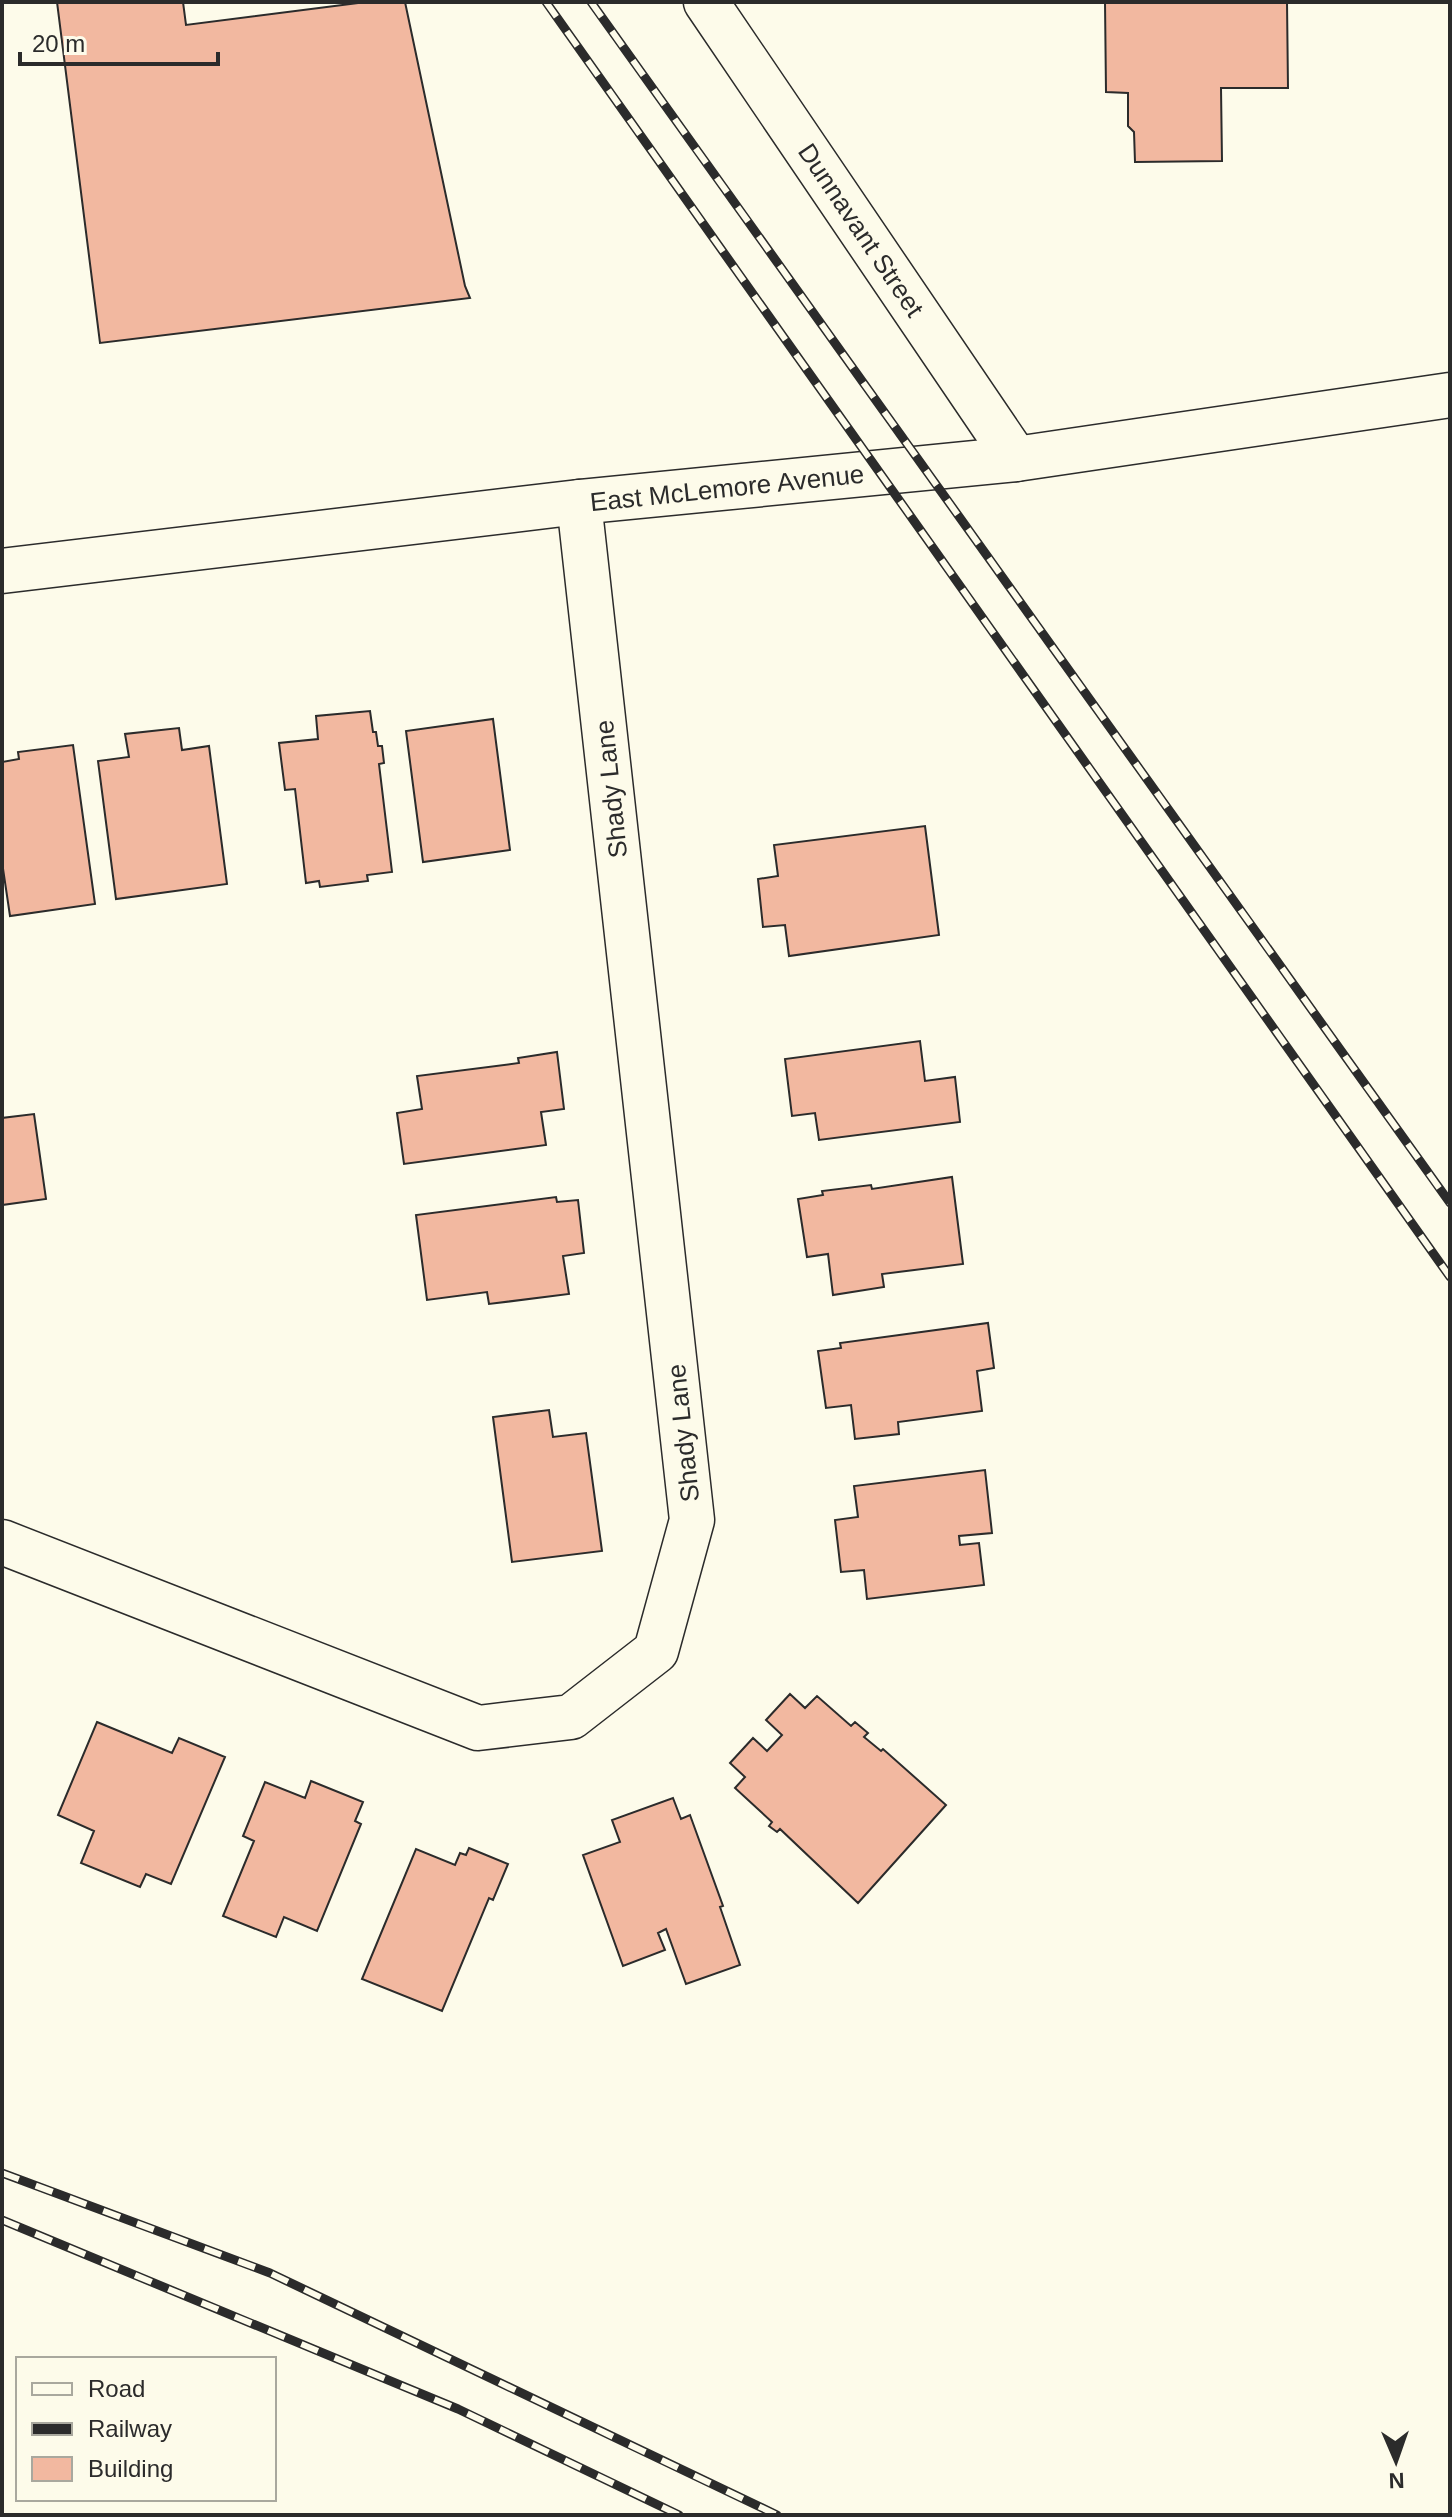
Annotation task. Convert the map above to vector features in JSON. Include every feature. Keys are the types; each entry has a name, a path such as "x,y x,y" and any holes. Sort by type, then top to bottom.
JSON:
{"street":[{"name":"Dunnavant Street","path":"706,2 1016,459"},
{"name":"East McLemore Avenue","path":"2,571 579,502 1016,459 1450,395"},
{"name":"Shady Lane","path":"2,1542 478,1728 571,1717 656,1651 692,1520 579,502"}],"building":[{"path":"57,2 183,2 186,25 366,2 405,2 470,298 100,343"},
{"path":"1105,2 1287,2 1288,88 1221,88 1222,161 1135,162 1134,132 1128,126 1128,93 1106,92"},
{"path":"370,711 373,732 376,732 378,746 382,746 384,763 379,764 392,872 367,875 368,881 320,887 319,881 306,883 295,789 285,790 279,743 318,739 316,716"},
{"path":"493,719 510,850 423,862 406,731"},
{"path":"179,728 182,750 209,746 227,884 116,899 98,761 129,757 125,734"},
{"path":"73,745 95,904 10,916 2,862 2,762 19,759 18,752"},
{"path":"925,826 939,935 789,956 785,925 763,927 758,879 778,876 774,845"},
{"path":"920,1041 925,1081 955,1077 960,1122 819,1140 815,1113 792,1116 785,1059"},
{"path":"557,1052 564,1109 541,1112 546,1145 404,1164 397,1113 422,1109 417,1076 519,1063 518,1058"},
{"path":"34,1114 46,1199 2,1205 2,1118"},
{"path":"952,1177 963,1264 882,1274 884,1287 833,1295 828,1254 807,1257 798,1199 823,1195 822,1191 871,1185 872,1189"},
{"path":"556,1197 557,1202 578,1200 584,1253 563,1256 569,1294 489,1304 487,1292 427,1300 416,1215"},
{"path":"988,1323 994,1368 977,1371 982,1411 898,1422 899,1434 855,1439 851,1405 826,1408 818,1351 841,1348 840,1343"},
{"path":"549,1410 553,1437 586,1433 602,1551 512,1562 493,1417"},
{"path":"985,1470 992,1533 959,1536 960,1545 979,1543 984,1585 867,1599 864,1570 841,1572 835,1520 858,1517 854,1486"},
{"path":"790,1694 805,1708 817,1696 851,1726 855,1722 868,1733 864,1737 881,1751 883,1749 946,1805 858,1903 780,1829 777,1832 769,1826 772,1822 735,1788 745,1777 730,1763 753,1738 767,1751 782,1735 766,1720"},
{"path":"97,1722 172,1753 179,1738 225,1757 171,1884 146,1874 140,1887 81,1863 94,1831 58,1815"},
{"path":"311,1781 363,1802 355,1821 361,1824 317,1931 284,1917 276,1937 223,1916 254,1841 243,1836 265,1782 305,1798"},
{"path":"673,1798 681,1819 690,1815 723,1906 720,1907 740,1965 686,1984 666,1929 658,1933 665,1950 623,1966 583,1855 620,1842 612,1820"},
{"path":"469,1848 508,1864 493,1900 489,1898 442,2011 362,1979 416,1849 455,1865 460,1853 466,1855"}],"railway":[{"path":"546,2 1450,1277"},
{"path":"591,2 1450,1203"},
{"path":"2,2173 270,2273 777,2515"},
{"path":"2,2220 458,2409 679,2515"}]}
